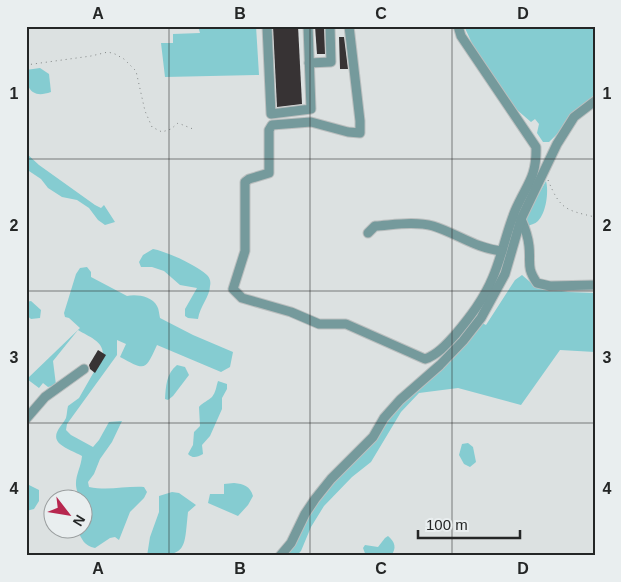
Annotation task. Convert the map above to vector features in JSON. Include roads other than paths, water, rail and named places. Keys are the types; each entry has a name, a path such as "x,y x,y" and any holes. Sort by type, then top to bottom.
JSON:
{"lane":[{"path":"267,26 271,114 310,108 308,26"},
{"path":"309,63 331,62 330,26"},
{"path":"349,26 360,134 311,122 272,125 269,130 269,174 249,179 245,182 245,251 233,289 242,298 292,312 319,324 346,324 425,359 434,356 472,316 493,276 515,211 530,184 537,162 536,147 461,36 458,26"},
{"path":"280,556 291,544 305,514 331,479 374,437 384,418 400,400 463,341 481,318 496,295 505,274 521,219 557,144 574,117 595,101"},
{"path":"521,219 529,241 530,272 537,284 550,286 595,285"},
{"path":"368,233 375,226 416,224 432,226 491,250 502,251"},
{"path":"26,419 45,398 84,369"}]}
